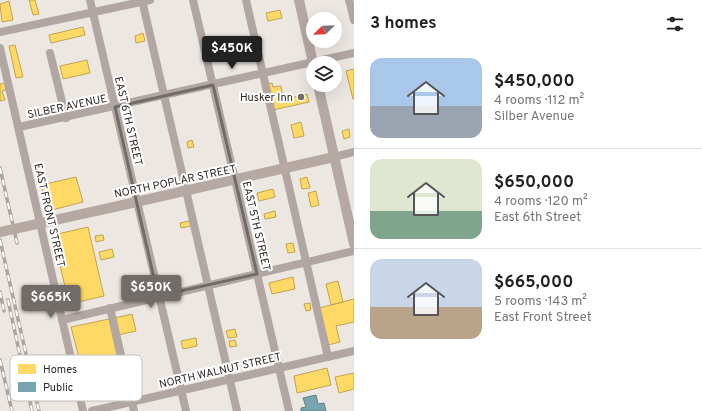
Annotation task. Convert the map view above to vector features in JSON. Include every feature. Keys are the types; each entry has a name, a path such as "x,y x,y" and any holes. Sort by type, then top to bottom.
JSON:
{"main road":[{"path":"299,0 311,56"},
{"path":"320,92 354,244"},
{"name":"NORTH POPLAR STREET","path":"0,232 334,157"}],"street":[{"name":"EAST 6TH STREET","path":"90,0 186,411"},
{"name":"EAST 5TH STREET","path":"193,0 289,411"},
{"path":"246,0 286,168 328,356"},
{"path":"350,0 354,20"},
{"path":"0,32 93,14 145,1 164,96 238,411"},
{"name":"EAST FRONT STREET","path":"0,48 70,355"},
{"path":"50,53 66,118"},
{"name":"SILBER AVENUE","path":"342,56 354,53"},
{"name":"SILBER AVENUE","path":"19,127 306,65"},
{"name":"NORTH POPLAR STREET","path":"334,157 354,152"},
{"path":"62,320 158,296 354,251"},
{"path":"110,308 121,355"},
{"name":"NORTH WALNUT STREET","path":"142,400 354,351"},
{"name":"EAST FRONT STREET","path":"81,401 83,411"},
{"name":"NORTH WALNUT STREET","path":"92,411 136,401"},
{"path":"132,402 134,411"}],"highlighted area":[{"path":"213,85 257,274 158,296 115,107"}],"building: Homes":[{"path":"29,0 35,0 39,14 33,15"},
{"path":"9,1 13,20 2,22 0,4"},
{"path":"280,10 282,18 268,21 266,13"},
{"path":"83,27 85,35 51,43 49,35"},
{"path":"143,33 145,41 136,43 135,36"},
{"path":"15,45 23,77 16,78 9,46"},
{"path":"87,60 90,73 63,79 60,66"},
{"path":"354,69 354,99 353,99 346,71"},
{"path":"5,83 6,90 2,91 5,100 0,101 0,84"},
{"name":"Husker Inn","path":"272,83 273,87 281,86 282,93 277,94 279,101 307,94 309,102 273,110 267,84"},
{"path":"301,122 304,136 294,138 291,125"},
{"path":"349,129 350,137 344,139 342,131"},
{"path":"192,140 194,147 188,148 187,142"},
{"path":"76,177 83,202 48,211 41,185"},
{"path":"307,177 310,188 302,189 300,179"},
{"path":"273,189 275,197 259,201 257,193"},
{"path":"316,191 319,205 311,207 308,193"},
{"path":"275,211 276,217 265,219 264,214"},
{"path":"189,221 191,226 181,228 180,223"},
{"path":"88,227 104,296 69,304 53,235"},
{"path":"103,235 104,240 96,242 95,236"},
{"path":"293,243 295,252 288,253 286,244"},
{"path":"112,249 114,257 101,260 99,252"},
{"path":"293,277 295,289 272,294 269,283"},
{"path":"338,281 343,302 331,305 326,284"},
{"path":"354,299 354,322 336,326 340,342 328,345 319,308"},
{"path":"310,303 311,310 306,311 304,304"},
{"path":"132,314 136,331 118,335 114,318"},
{"path":"109,319 117,355 78,355 71,327"},
{"path":"235,329 237,337 228,338 226,331"},
{"path":"196,338 197,346 183,349 181,341"},
{"path":"235,340 237,346 230,347 229,341"},
{"path":"327,368 331,385 297,393 294,376"},
{"path":"354,373 354,389 339,393 335,377"}],"building: Public":[{"path":"316,395 318,404 324,403 326,411 301,411 301,408 306,407 303,398"}],"railway":[{"path":"0,168 17,243"},
{"path":"0,240 26,355"},
{"path":"0,292 4,311"},
{"path":"8,300 20,355"},
{"path":"0,360 12,411"},
{"path":"30,401 32,411"},
{"path":"37,401 39,411"}],"place":[{"name":"Husker Inn","path":"301,97"}]}
